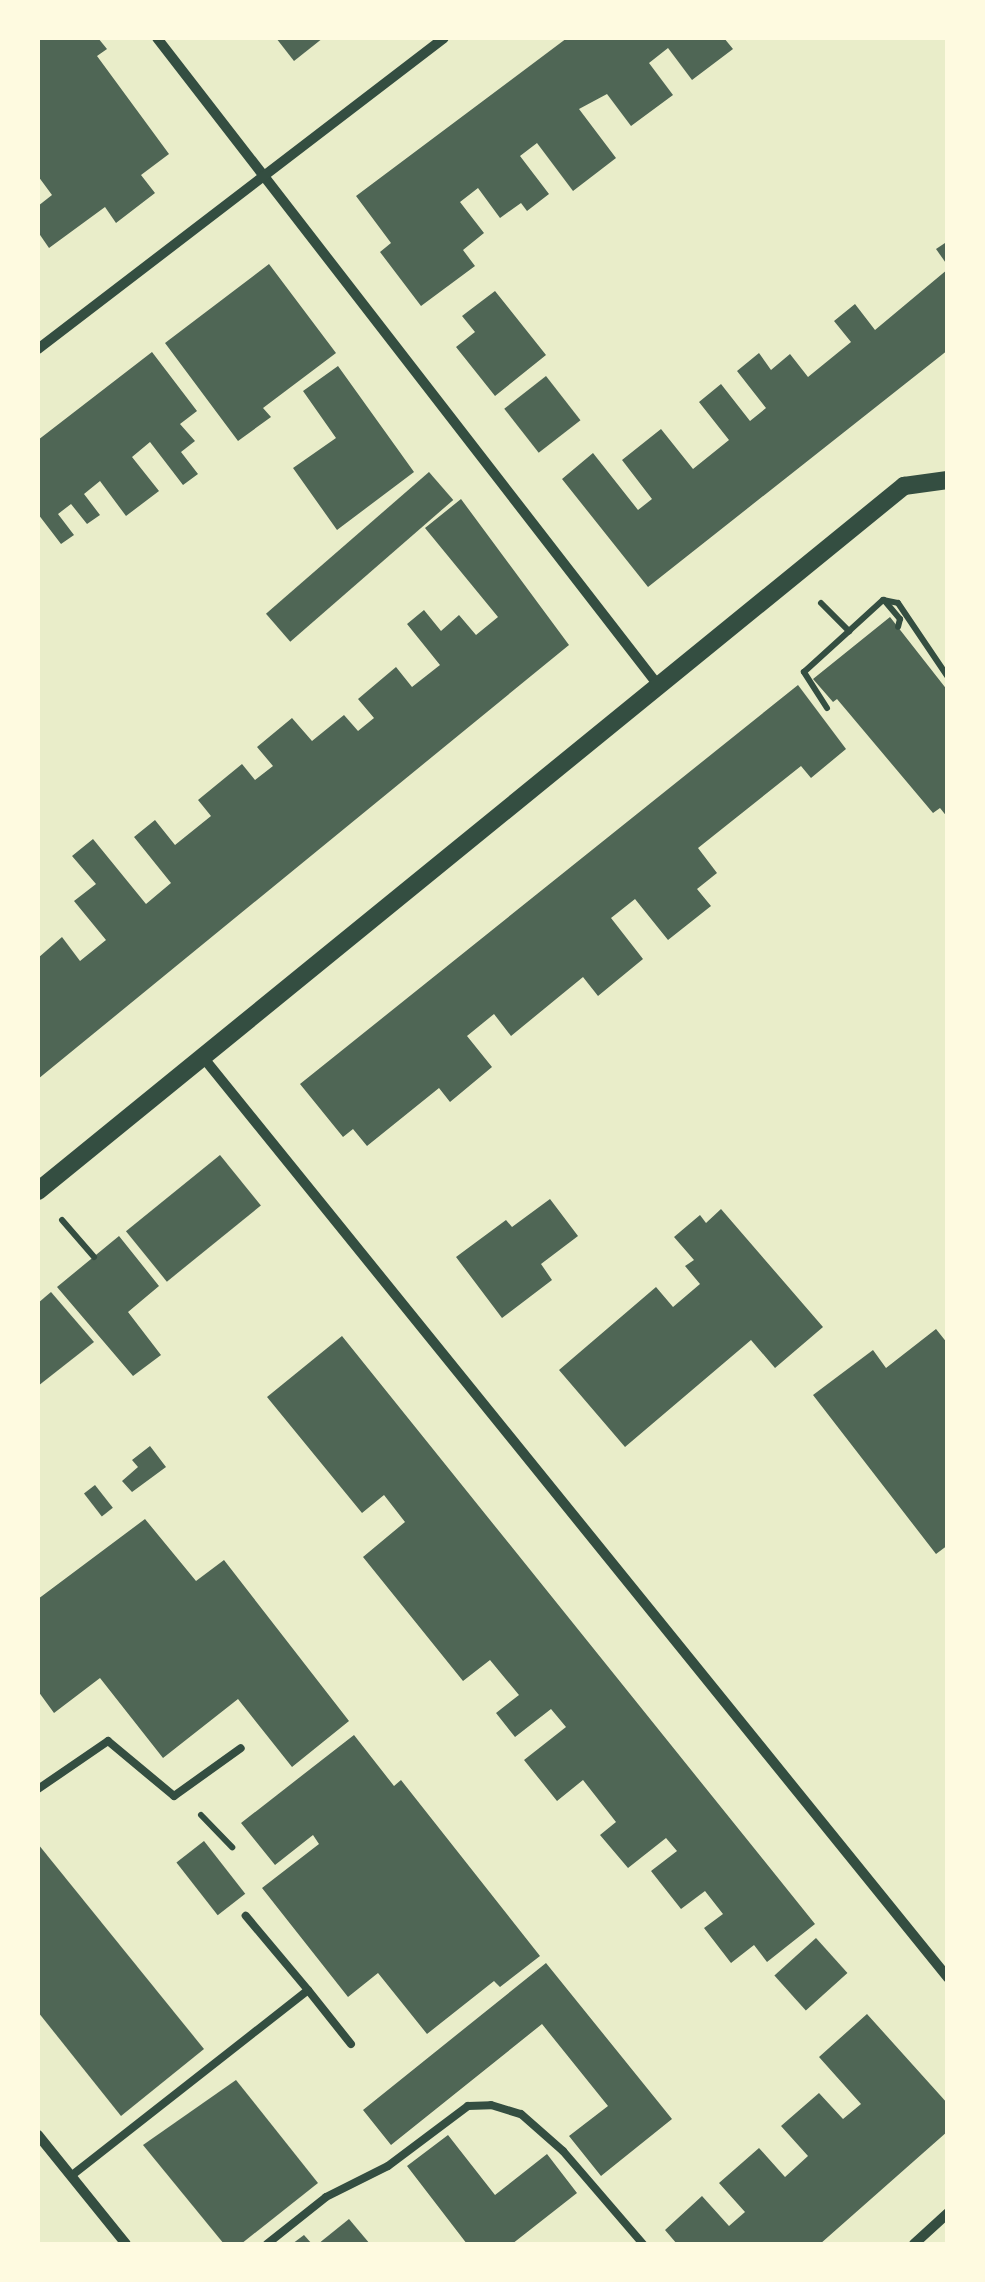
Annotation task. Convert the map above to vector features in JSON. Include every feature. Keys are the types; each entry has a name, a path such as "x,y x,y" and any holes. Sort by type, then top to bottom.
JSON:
{"street":[{"path":"157,38 658,685"},
{"path":"38,349 444,38"},
{"path":"38,1191 904,486 948,480"},
{"path":"202,1056 948,1978"},
{"path":"38,2135 126,2244"},
{"path":"914,2244 948,2213"}],"lane":[{"path":"38,1790 108,1741 123,1748 162,1792 180,1793 241,1748"},
{"path":"246,1916 352,2044"},
{"path":"71,2176 308,1990"},
{"path":"266,2244 326,2197 388,2166 468,2106 491,2105 522,2114 563,2151 643,2244"}],"path":[{"path":"884,600 900,618 898,627"},
{"path":"827,708 804,672 884,600"},
{"path":"884,600 898,603 933,666 948,678"},
{"path":"822,603 849,631"},
{"path":"62,1220 94,1257"},
{"path":"180,1793 232,1847"}],"building":[{"path":"38,38 98,38 107,49 97,56 169,154 141,175 155,193 116,223 105,207 49,248 38,232 38,206 52,195 38,176"},
{"path":"276,38 323,38 294,61"},
{"path":"567,38 724,38 733,49 692,80 668,48 649,63 673,95 631,126 607,94 579,109 616,158 573,191 537,143 520,156 549,194 527,211 521,203 500,218 478,188 460,202 484,233 463,250 475,266 421,306 380,252 391,243 356,196"},
{"path":"948,241 948,266 936,249"},
{"path":"269,264 336,353 263,408 271,417 238,441 165,343"},
{"path":"948,269 948,350 648,587 562,479 593,453 638,510 652,499 622,460 661,429 693,469 729,440 699,402 721,384 750,421 766,408 737,371 759,353 771,370 790,354 808,377 851,342 834,321 855,304 875,330"},
{"path":"495,291 546,355 495,396 456,347 475,332 462,316"},
{"path":"152,352 197,411 180,424 195,441 181,452 198,474 183,485 150,442 132,457 159,491 126,516 100,481 84,494 100,515 87,524 71,504 58,514 74,535 61,544 38,514 38,440"},
{"path":"338,366 414,472 337,530 293,468 336,438 303,391"},
{"path":"546,376 580,420 539,453 504,409"},
{"path":"429,472 453,500 290,642 266,614"},
{"path":"461,499 569,645 38,1079 38,958 62,937 80,961 106,940 74,901 96,884 72,856 93,839 146,904 171,883 134,837 155,820 175,845 211,816 198,800 242,764 255,780 273,766 257,747 292,718 312,741 344,715 358,731 374,718 358,699 396,667 412,687 440,665 407,624 424,610 441,631 459,615 476,635 498,617 425,528"},
{"path":"890,617 948,691 948,818 940,808 933,813 837,699 833,702 813,679"},
{"path":"798,685 846,749 811,778 801,766 698,848 717,873 697,889 711,906 668,940 635,899 611,918 643,959 598,996 583,977 511,1036 494,1014 467,1036 492,1067 450,1102 439,1088 367,1146 353,1129 343,1137 300,1084"},
{"path":"220,1155 261,1206 167,1282 126,1231"},
{"path":"550,1199 578,1236 541,1264 552,1280 502,1318 456,1257 506,1220 512,1227"},
{"path":"721,1209 823,1327 775,1368 751,1340 625,1447 559,1370 656,1287 673,1307 700,1284 685,1266 694,1260 674,1237 700,1215 706,1223"},
{"path":"119,1236 159,1286 128,1312 161,1355 133,1376 57,1287"},
{"path":"51,1292 94,1342 38,1386 38,1303"},
{"path":"936,1329 948,1344 948,1545 936,1554 813,1395 873,1350 886,1368"},
{"path":"342,1336 815,1924 767,1962 754,1945 731,1963 704,1928 723,1914 705,1891 681,1909 651,1871 677,1851 666,1838 628,1868 600,1835 616,1822 583,1780 557,1801 524,1760 566,1727 551,1709 515,1737 496,1713 519,1695 490,1660 463,1681 363,1557 405,1522 384,1495 362,1513 267,1397"},
{"path":"150,1446 166,1467 132,1492 122,1481 138,1467 132,1460"},
{"path":"95,1485 113,1508 102,1516 84,1494"},
{"path":"145,1519 196,1581 224,1560 349,1721 292,1767 238,1699 163,1758 100,1678 54,1713 38,1691 38,1599"},
{"path":"354,1735 394,1786 401,1780 540,1956 500,1987 494,1981 427,2034 378,1973 348,1997 262,1888 319,1844 313,1835 275,1865 241,1823"},
{"path":"204,1841 245,1894 218,1915 176,1863"},
{"path":"38,1844 204,2049 121,2116 38,2012"},
{"path":"816,1938 847,1973 806,2010 774,1975"},
{"path":"546,1963 672,2119 601,2176 569,2136 608,2106 542,2024 391,2145 363,2110"},
{"path":"867,2014 948,2104 948,2131 820,2244 677,2244 665,2230 702,2196 729,2226 745,2212 719,2183 759,2148 785,2177 808,2156 781,2126 819,2093 843,2119 861,2104 819,2057"},
{"path":"236,2080 318,2183 241,2244 224,2244 143,2145"},
{"path":"448,2135 495,2195 547,2154 577,2193 512,2244 467,2244 407,2166"},
{"path":"349,2219 370,2244 318,2244"},
{"path":"304,2235 312,2244 292,2244"}]}
